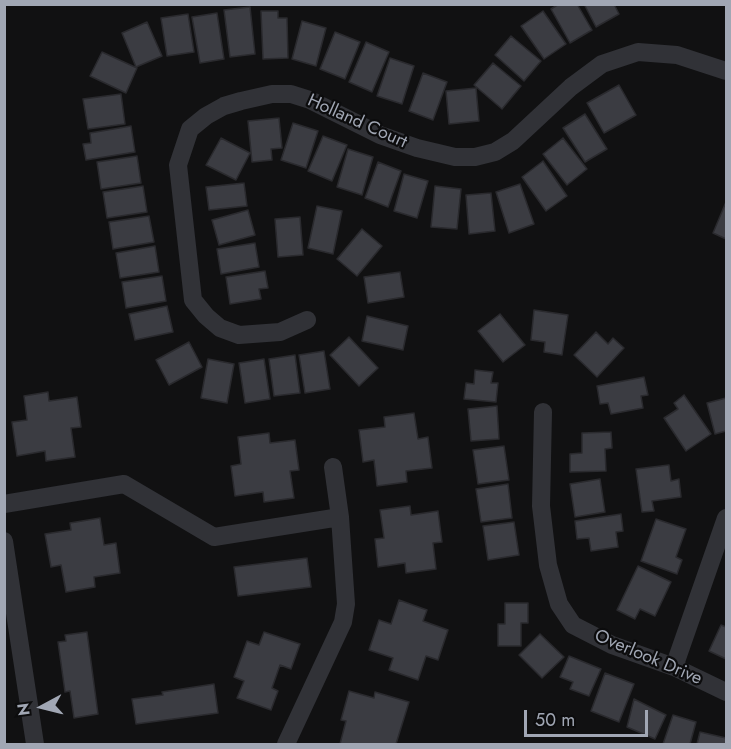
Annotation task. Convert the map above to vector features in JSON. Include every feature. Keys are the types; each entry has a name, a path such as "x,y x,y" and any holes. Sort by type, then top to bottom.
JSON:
{"street":[{"name":"Holland Court","path":"307,320 280,332 239,334 220,328 193,300 178,165 190,129 206,116 241,100 272,94 291,94 310,100 380,135 408,145 455,157 475,157 495,152 513,141 570,87 602,64 639,52 677,54 726,71"},
{"name":"Overlook Drive","path":"543,412 542,506 548,565 559,604 573,625 612,645 674,667 726,692"},
{"path":"286,744 343,622 346,604 340,518 333,467"},
{"path":"4,504 124,484 214,537 340,518"},
{"path":"674,667 726,518"},
{"path":"4,541 35,744"}],"building":[{"path":"559,4 577,4 592,30 570,43 551,9"},
{"path":"584,4 614,4 619,14 596,27"},
{"path":"250,7 255,54 230,57 224,10"},
{"path":"261,11 278,11 278,18 287,18 288,58 263,59"},
{"path":"543,11 566,44 544,59 521,26"},
{"path":"217,13 224,59 200,63 192,17"},
{"path":"188,14 194,52 167,56 161,18"},
{"path":"302,21 326,28 316,66 292,59"},
{"path":"147,22 162,56 136,67 122,33"},
{"path":"335,32 360,42 345,79 320,69"},
{"path":"511,36 541,61 524,81 495,55"},
{"path":"366,42 389,52 372,92 349,82"},
{"path":"102,52 137,68 126,93 90,76"},
{"path":"390,58 414,66 402,104 377,96"},
{"path":"493,63 521,86 502,109 474,85"},
{"path":"423,73 447,82 433,120 409,111"},
{"path":"619,85 636,115 604,133 587,103"},
{"path":"476,88 479,121 449,124 446,91"},
{"path":"121,94 125,124 88,129 83,99"},
{"path":"585,114 607,149 585,162 563,128"},
{"path":"279,118 282,148 271,149 272,160 252,162 248,121"},
{"path":"293,123 318,131 306,168 281,160"},
{"path":"131,126 135,152 86,160 83,144 91,143 90,133"},
{"path":"323,136 347,145 332,181 308,171"},
{"path":"221,138 250,153 236,180 206,165"},
{"path":"563,138 587,169 567,185 543,154"},
{"path":"348,149 373,157 362,195 337,187"},
{"path":"137,156 141,183 101,189 97,162"},
{"path":"543,161 567,196 546,211 522,177"},
{"path":"378,162 401,171 388,207 365,198"},
{"path":"404,174 428,181 417,218 394,211"},
{"path":"244,183 247,206 209,210 206,187"},
{"path":"520,184 534,224 509,233 496,192"},
{"path":"143,186 147,212 107,218 103,192"},
{"path":"435,186 461,189 457,229 431,227"},
{"path":"491,193 495,231 469,234 466,195"},
{"path":"726,202 726,239 713,233"},
{"path":"317,206 342,211 333,254 308,248"},
{"path":"248,210 255,235 219,245 212,220"},
{"path":"149,216 154,242 113,249 109,222"},
{"path":"300,217 303,255 278,257 275,219"},
{"path":"362,229 382,246 357,276 337,259"},
{"path":"255,243 259,267 221,274 217,249"},
{"path":"155,246 159,272 120,278 116,253"},
{"path":"265,271 268,288 259,289 261,299 230,304 226,277"},
{"path":"400,272 404,297 368,303 364,277"},
{"path":"162,276 166,301 126,308 122,282"},
{"path":"167,306 173,332 135,340 129,314"},
{"path":"534,310 568,315 562,355 544,352 545,342 531,340"},
{"path":"500,314 525,345 503,362 478,331"},
{"path":"367,316 408,326 403,350 362,341"},
{"path":"596,332 608,344 613,338 624,348 597,377 574,355"},
{"path":"349,337 378,368 359,386 330,355"},
{"path":"189,342 202,367 169,385 156,360"},
{"path":"324,351 330,389 305,393 299,355"},
{"path":"295,355 300,393 274,396 269,359"},
{"path":"208,359 234,364 227,403 201,398"},
{"path":"264,359 270,399 245,403 239,363"},
{"path":"475,370 493,372 491,383 498,383 496,402 464,399 466,383 474,384"},
{"path":"644,377 648,395 641,396 643,408 611,414 608,403 600,404 597,386"},
{"path":"48,392 49,401 77,397 81,427 71,428 75,457 46,461 45,451 17,456 12,422 27,420 24,396"},
{"path":"684,395 711,434 686,451 664,418 678,409 674,403"},
{"path":"726,398 726,431 715,434 707,403"},
{"path":"497,406 499,439 471,441 468,409"},
{"path":"414,413 418,439 428,437 432,468 406,471 407,482 377,486 374,460 363,462 359,430 385,427 384,417"},
{"path":"611,432 612,448 605,449 606,471 570,472 570,454 582,453 582,433"},
{"path":"269,433 270,443 295,440 299,470 290,471 294,498 264,502 263,492 235,496 231,466 241,464 238,437"},
{"path":"504,446 509,480 478,484 473,450"},
{"path":"669,465 671,481 679,479 681,497 652,501 654,511 642,512 636,469"},
{"path":"600,479 605,512 575,517 570,484"},
{"path":"508,484 512,518 481,522 476,489"},
{"path":"410,506 411,515 438,511 442,542 433,543 436,569 406,573 405,563 378,567 375,539 384,538 380,510"},
{"path":"621,514 623,531 616,532 618,547 591,551 589,538 577,539 575,521"},
{"path":"100,518 104,545 116,543 120,573 94,577 95,587 66,592 61,565 51,567 45,534 71,530 70,523"},
{"path":"656,519 686,529 676,557 682,560 677,574 641,561"},
{"path":"514,522 519,555 488,560 483,526"},
{"path":"307,558 311,587 238,596 234,567"},
{"path":"638,566 671,582 655,616 640,609 635,619 617,610"},
{"path":"399,600 427,610 423,621 448,630 438,660 426,656 418,680 389,670 393,658 369,650 379,620 391,624"},
{"path":"505,603 528,603 528,623 521,623 521,646 498,646 498,624 505,624"},
{"path":"721,625 726,627 726,659 709,651"},
{"path":"87,632 98,714 74,718 70,691 65,692 58,642 66,641 65,635"},
{"path":"264,632 300,644 291,669 280,665 272,688 278,691 271,710 237,698 244,681 234,677 247,641 259,645"},
{"path":"540,634 564,657 542,678 519,655"},
{"path":"569,656 601,669 589,696 570,689 573,682 560,677"},
{"path":"605,673 634,684 619,722 591,711"},
{"path":"214,684 218,713 136,724 132,699"},
{"path":"349,691 374,698 375,692 409,702 396,744 340,744 346,721 341,720"},
{"path":"634,699 666,715 655,739 627,727"},
{"path":"673,715 696,722 690,744 663,744"},
{"path":"700,732 726,738 726,744 697,744"}]}
